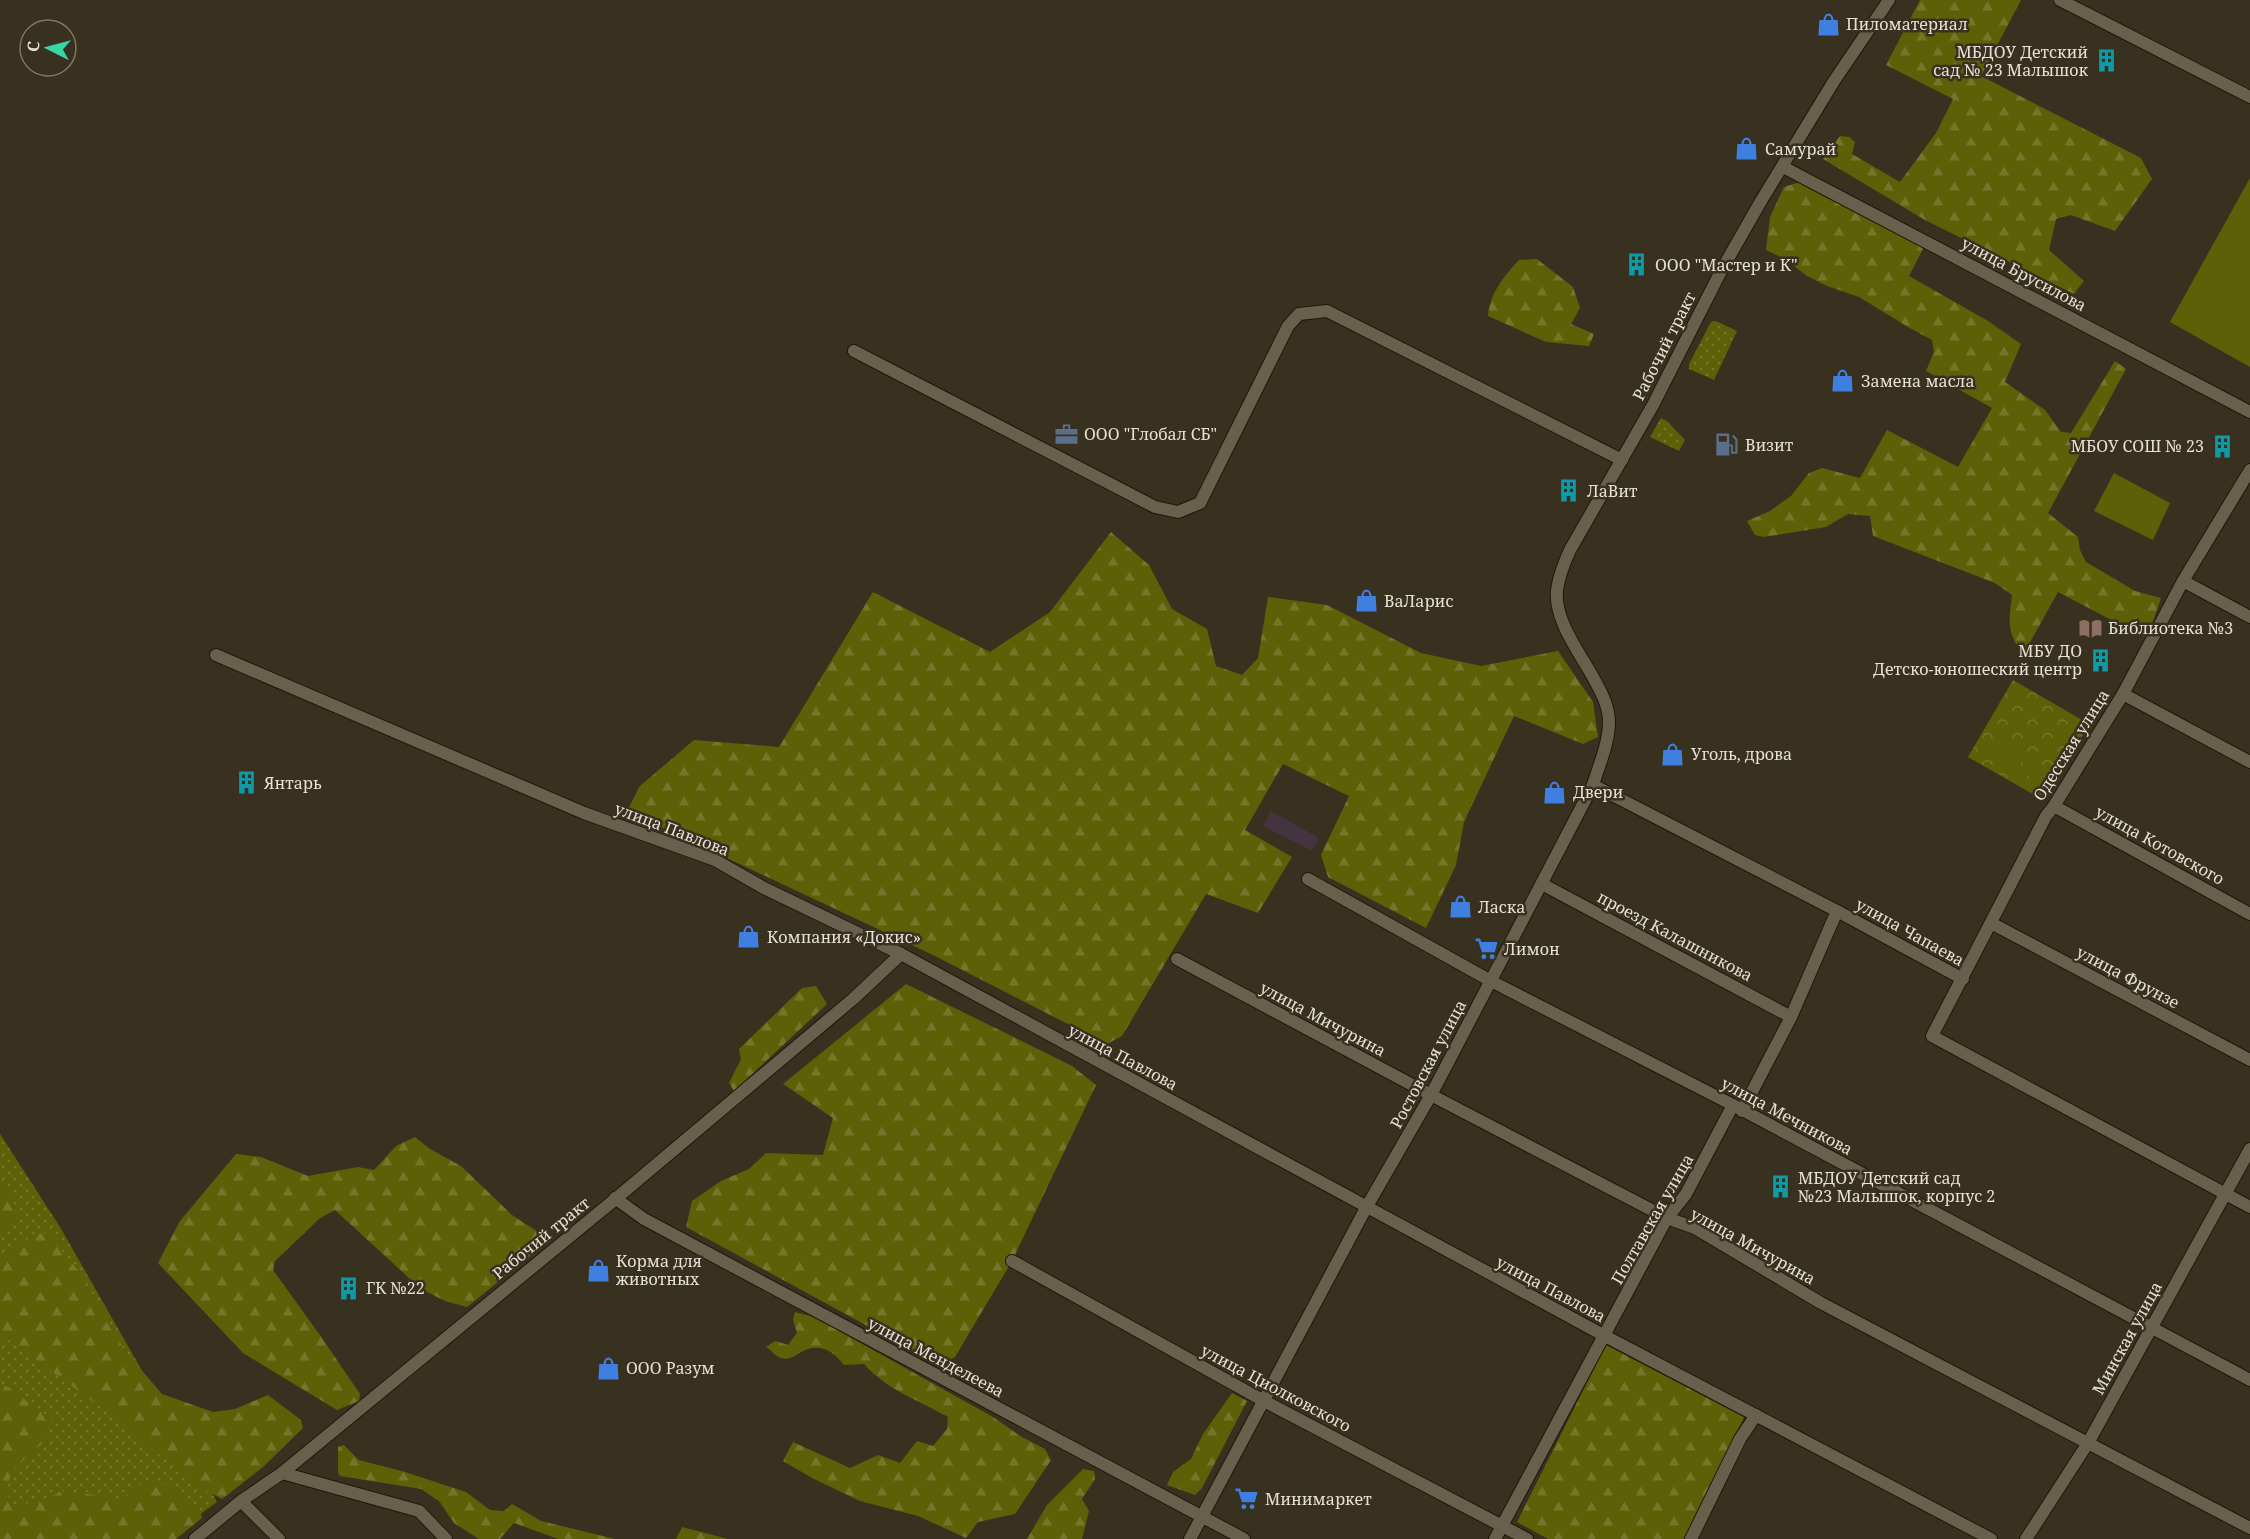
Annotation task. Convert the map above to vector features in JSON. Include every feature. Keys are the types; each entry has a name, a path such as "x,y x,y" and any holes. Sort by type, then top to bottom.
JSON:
{"street":[{"name":"Рабочий тракт","path":"1557,592 1562,568 1570,550 1653,405 1721,271 1834,81 1889,0"},
{"path":"2060,0 2250,97"},
{"name":"улица Брусилова","path":"1783,166 2250,412"},
{"path":"854,351 1155,507 1178,512 1200,503 1288,326 1299,314 1327,311 1622,460"},
{"name":"Одесская улица","path":"1963,979 2046,816 2123,693 2183,581 2250,470"},
{"path":"2183,581 2250,617"},
{"name":"Ростовская улица","path":"1190,1539 1366,1208 1431,1095 1593,784 1606,744 1609,721 1605,700 1561,616 1557,592"},
{"name":"улица Павлова","path":"216,655 584,813 715,860 764,888 901,954 1366,1208 1991,1539"},
{"path":"2123,693 2250,762"},
{"name":"улица Чапаева","path":"1593,784 1963,979 1932,1036 2250,1207"},
{"name":"улица Котовского","path":"2054,806 2250,914"},
{"name":"улица Мечникова","path":"1308,879 1491,981 1738,1108 2250,1380"},
{"name":"проезд Калашникова","path":"1542,884 1791,1017"},
{"name":"Полтавская улица","path":"1495,1539 1667,1218 1686,1194 1791,1017 1837,911"},
{"name":"улица Фрунзе","path":"1991,923 2250,1060"},
{"name":"Рабочий тракт","path":"195,1539 241,1501 282,1473 615,1198 853,999 901,954"},
{"name":"улица Мичурина","path":"1177,959 1667,1218 1695,1228 1821,1303 2250,1527"},
{"name":"Минская улица","path":"2026,1539 2088,1443 2250,1149"},
{"name":"улица Менделеева","path":"615,1198 644,1219 1071,1449 1244,1539"},
{"name":"улица Циолковского","path":"1012,1261 1264,1401 1527,1539"},
{"path":"1691,1539 1740,1439 1756,1415"},
{"path":"282,1473 419,1511 446,1539"},
{"path":"241,1501 279,1539"},
{"path":"2243,1539 2250,1527"}],"shaded area":[{"path":"1271,811 1319,838 1312,851 1263,826"}],"green space":[{"path":"1920,0 2021,0 1981,76 2141,158 2152,179 2115,231 2071,215 2056,219 2049,250 2084,281 2074,294 1925,220 1823,159 1840,136 1849,137 1855,142 1852,154 1900,182 1936,133 1953,99 1886,65"},
{"path":"2250,178 2250,367 2170,322"},
{"path":"1800,182 1885,228 1916,241 1923,249 1909,276 1988,321 2021,344 2005,382 2045,410 2061,432 2071,433 2115,361 2126,369 2048,513 2078,537 2080,550 2086,562 2135,591 2161,598 2153,621 2144,637 2058,592 2023,655 2011,633 2012,595 1995,583 1873,536 1870,516 1848,514 1826,527 1764,537 1755,535 1747,521 1770,511 1791,496 1809,473 1822,468 1860,478 1887,430 1958,467 1992,408 1926,371 1934,352 1932,340 1859,297 1807,276 1785,259 1766,250 1770,217 1784,187"},
{"path":"1537,259 1573,287 1580,308 1571,324 1594,334 1589,346 1546,342 1488,316 1495,292 1513,266 1519,260"},
{"path":"1716,321 1737,331 1714,380 1689,369 1689,364 1711,322"},
{"path":"1661,418 1667,421 1685,440 1679,451 1650,437"},
{"path":"2114,473 2170,503 2153,540 2094,511"},
{"path":"1111,532 1149,565 1172,609 1207,629 1216,666 1242,675 1258,658 1268,597 1327,605 1421,653 1481,666 1558,651 1593,702 1598,737 1583,744 1514,716 1464,822 1456,865 1426,928 1328,877 1321,855 1349,796 1283,764 1245,830 1292,857 1258,913 1206,894 1122,1036 1107,1044 933,955 627,811 640,786 694,740 779,747 873,592 990,652 1050,612"},
{"path":"2013,680 2089,724 2045,801 1968,757"},
{"path":"1993,738 2025,756 2017,769 1985,751"},
{"path":"2031,758 2049,769 2041,783 2023,773"},
{"path":"906,984 1072,1066 1096,1085 1012,1261 955,1357 939,1365 686,1227 692,1201 721,1181 749,1169 766,1153 823,1155 833,1118 783,1084"},
{"path":"816,986 827,1004 734,1091 729,1083 741,1059 739,1049 802,988"},
{"path":"0,1134 60,1227 217,1502 166,1539 0,1539"},
{"path":"415,1137 430,1149 461,1166 512,1215 538,1232 534,1253 467,1307 445,1301 421,1289 335,1210 320,1218 275,1261 273,1270 360,1394 359,1401 337,1410 243,1353 158,1263 180,1221 236,1154 261,1157 308,1176 358,1167 374,1170 396,1146"},
{"path":"0,1176 19,1215 0,1234"},
{"path":"47,1232 84,1278 125,1351 162,1394 213,1412 235,1409 268,1395 301,1420 303,1428 263,1467 222,1499 199,1487 98,1405 0,1334 0,1262 9,1249 35,1235"},
{"path":"795,1312 810,1316 830,1326 993,1417 1020,1436 1045,1449 1051,1460 1015,1514 978,1522 966,1538 918,1516 860,1501 783,1461 793,1442 850,1468 878,1455 900,1463 917,1441 933,1446 947,1429 948,1417 893,1388 864,1364 844,1365 831,1352 821,1348 803,1351 788,1359 777,1356 766,1347 775,1341 788,1345 797,1333 793,1320"},
{"path":"1606,1345 1744,1417 1687,1539 1548,1539 1517,1522"},
{"path":"0,1386 6,1386 52,1419 45,1441 12,1470 6,1492 14,1504 40,1503 61,1491 105,1496 118,1501 152,1477 183,1495 200,1509 202,1518 176,1539 0,1539"},
{"path":"1232,1393 1247,1401 1202,1488 1195,1495 1167,1485 1173,1472 1191,1459 1203,1434"},
{"path":"344,1445 359,1460 466,1492 490,1510 504,1511 512,1504 541,1521 615,1539 558,1539 514,1523 500,1539 479,1539 454,1523 439,1501 421,1489 340,1476 338,1447"},
{"path":"1083,1469 1094,1471 1095,1479 1082,1499 1089,1511 1082,1539 1027,1539 1047,1505"},
{"path":"682,1527 728,1539 676,1539"}],"place":[{"name":"Пиломатериал","path":"1828,24"},
{"name":"МБДОУ Детский сад № 23 Малышок","path":"2106,61"},
{"name":"Самурай","path":"1747,149"},
{"name":"ООО \"Мастер и К\"","path":"1637,265"},
{"name":"Замена масла","path":"1843,381"},
{"name":"ООО \"Глобал СБ\"","path":"1066,434"},
{"name":"Визит","path":"1727,445"},
{"name":"МБОУ СОШ № 23","path":"2222,446"},
{"name":"ЛаВит","path":"1569,491"},
{"name":"ВаЛарис","path":"1366,601"},
{"name":"Библиотека №3","path":"2090,628"},
{"name":"МБУ ДО Детско-юношеский центр","path":"2100,660"},
{"name":"Уголь, дрова","path":"1673,754"},
{"name":"Янтарь","path":"246,783"},
{"name":"Двери","path":"1555,792"},
{"name":"Ласка","path":"1460,907"},
{"name":"Компания «Докис»","path":"749,937"},
{"name":"Лимон","path":"1486,949"},
{"name":"МБДОУ Детский сад №23 Малышок, корпус 2","path":"1780,1187"},
{"name":"Корма для животных","path":"598,1270"},
{"name":"ГК №22","path":"348,1288"},
{"name":"ООО Разум","path":"608,1368"},
{"name":"Минимаркет","path":"1247,1499"}]}
